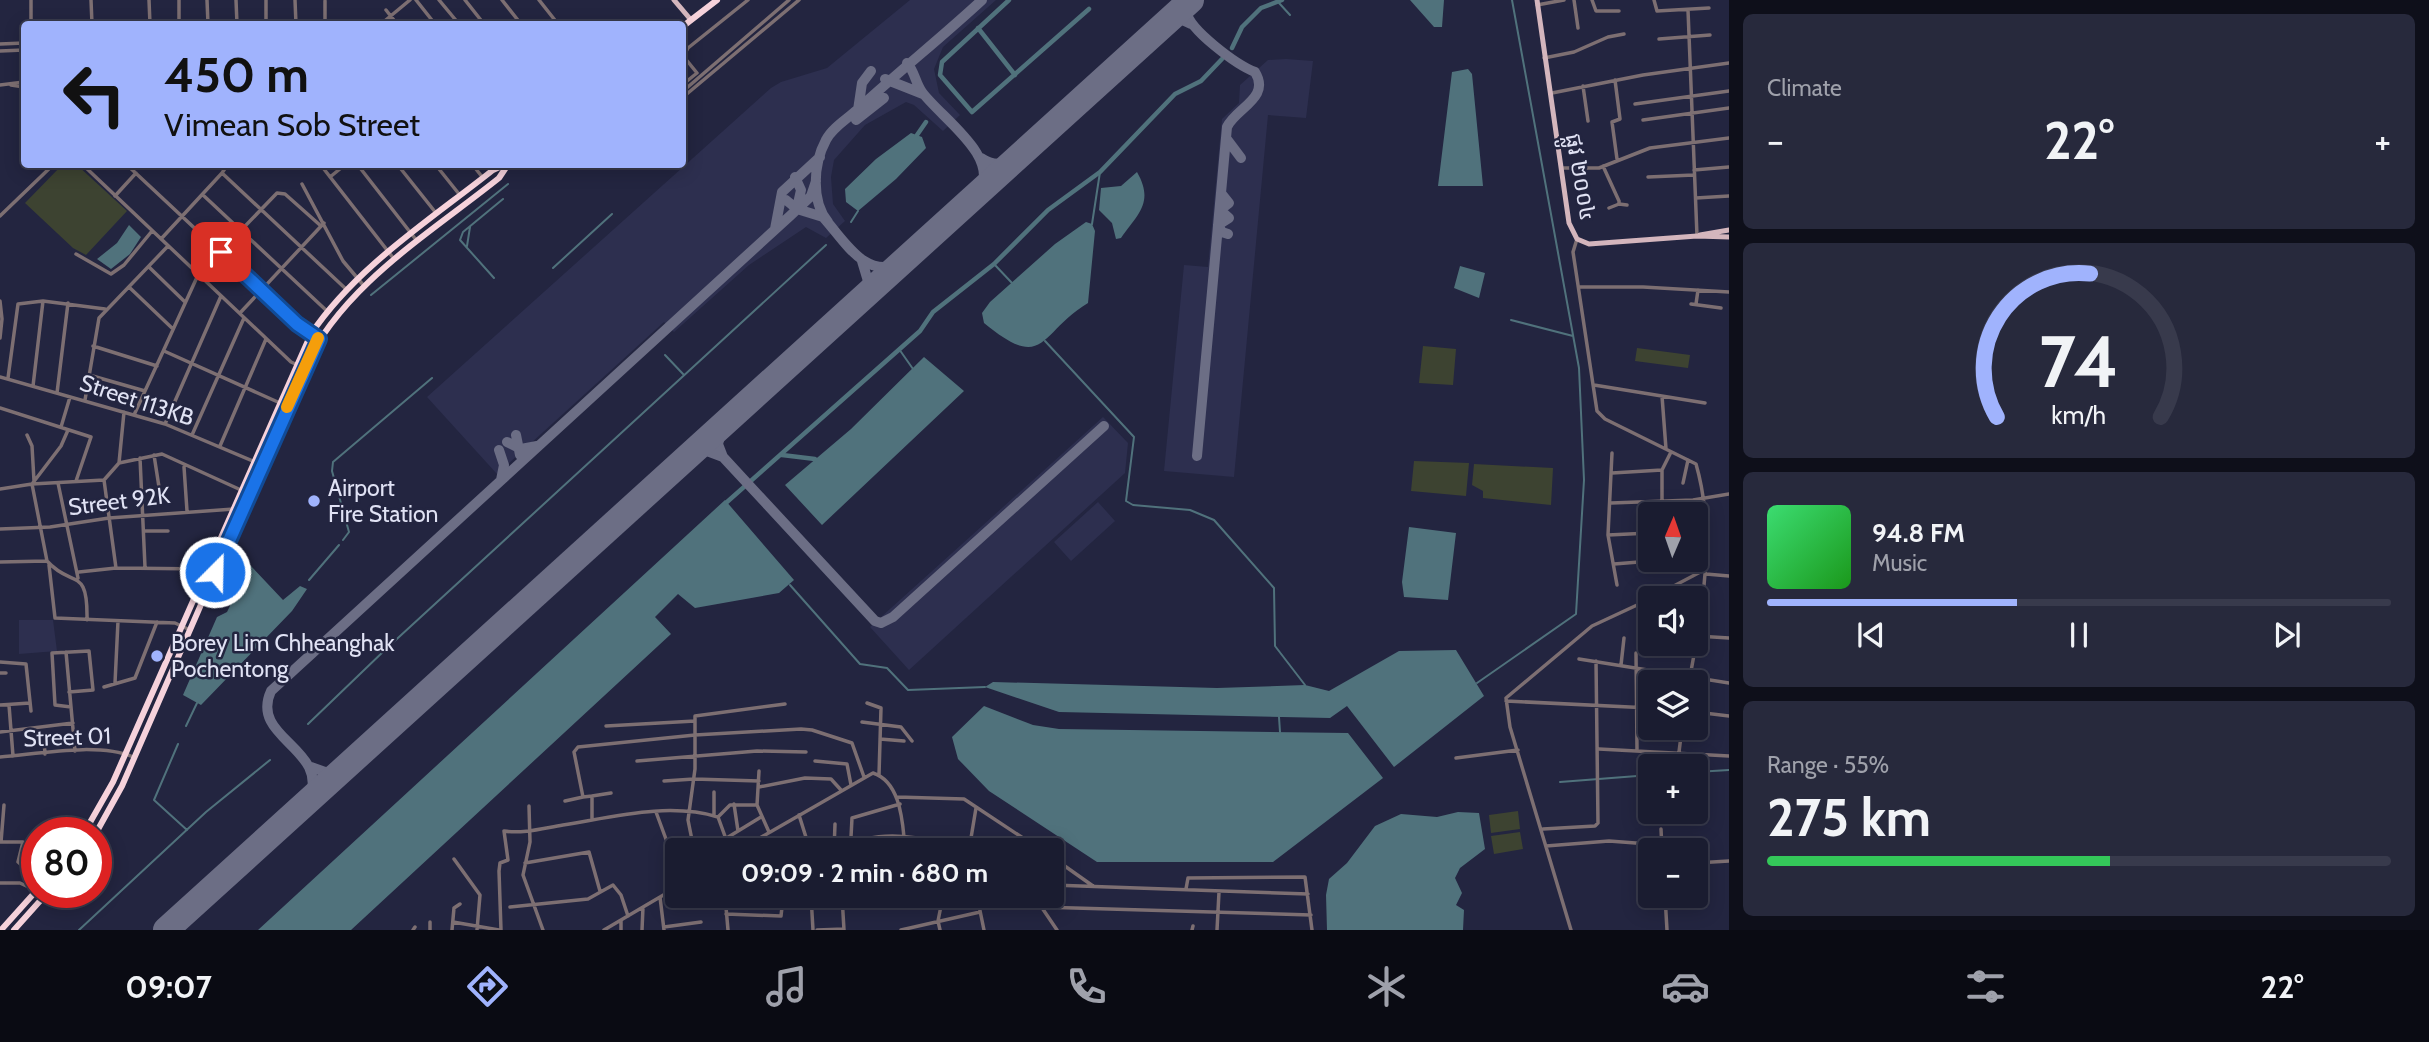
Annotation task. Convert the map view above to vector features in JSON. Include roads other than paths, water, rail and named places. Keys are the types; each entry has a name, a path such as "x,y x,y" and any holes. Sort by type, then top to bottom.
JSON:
{"highway":[{"path":"686,24 717,0"},
{"path":"94,817 126,754 311,334 358,279 483,178 500,168"},
{"path":"104,817 134,758 287,406 319,339 364,286 499,178 505,168"},
{"path":"1,930 24,908"},
{"path":"14,930 29,908"}],"main road":[{"path":"674,0 691,20"},
{"name":"ផ្លូវ ២០០៤","path":"1537,2 1571,229 1577,239 1596,244 1697,236 1729,230"},
{"name":"ផ្លូវ ២០០៤","path":"1697,236 1729,237"}],"street":[{"path":"31,0 31,21"},
{"path":"91,0 92,21"},
{"path":"149,0 150,21"},
{"path":"178,0 179,21"},
{"path":"206,0 208,21"},
{"path":"236,0 237,21"},
{"path":"265,0 266,21"},
{"path":"295,0 296,21"},
{"path":"385,21 410,0"},
{"path":"416,0 433,21"},
{"path":"439,0 456,21"},
{"path":"465,0 482,21"},
{"path":"502,0 519,21"},
{"path":"539,0 556,21"},
{"path":"686,52 748,0"},
{"path":"686,89 789,0"},
{"path":"686,95 799,0"},
{"path":"1537,2 1564,0"},
{"path":"1574,0 1578,28"},
{"path":"1592,0 1596,11 1619,11"},
{"path":"1654,0 1656,10 1709,8"},
{"path":"325,1 325,21"},
{"path":"386,10 395,21"},
{"path":"1688,10 1697,236"},
{"path":"1545,58 1574,52 1608,37 1624,34"},
{"path":"1659,39 1710,36"},
{"path":"0,44 21,43"},
{"path":"0,51 21,50"},
{"path":"686,61 697,73 686,82"},
{"path":"1549,93 1729,63"},
{"path":"1615,80 1620,119 1612,122 1617,160"},
{"path":"0,85 21,84"},
{"path":"1583,86 1588,121"},
{"path":"1635,104 1729,91"},
{"path":"1643,120 1729,108"},
{"path":"1561,168 1603,166 1650,148 1729,138"},
{"path":"1603,166 1619,204"},
{"path":"1648,177 1729,167"},
{"path":"0,216 50,168"},
{"path":"86,168 266,339 304,368"},
{"path":"130,168 261,290 319,339"},
{"path":"161,239 226,168"},
{"path":"323,168 395,261"},
{"path":"330,177 341,168"},
{"path":"360,168 418,242"},
{"path":"400,168 437,215"},
{"path":"438,168 460,196"},
{"path":"475,168 483,178"},
{"path":"115,196 136,173"},
{"path":"222,173 346,290"},
{"path":"302,184 343,261 364,286"},
{"path":"134,415 198,275 261,210 281,192 322,225"},
{"path":"202,195 328,312"},
{"path":"1695,198 1729,196"},
{"path":"1609,208 1619,204 1628,205"},
{"path":"240,313 322,225"},
{"path":"76,254 111,274 124,265 152,231"},
{"path":"1577,239 1573,252 1600,415 1696,464 1703,502"},
{"path":"85,401 99,318 169,246"},
{"path":"149,267 186,303"},
{"path":"129,287 173,329"},
{"path":"1578,287 1729,292"},
{"path":"1698,290 1693,304 1721,308"},
{"path":"165,424 221,296"},
{"path":"0,301 0,338"},
{"path":"8,379 18,306 43,301 105,309"},
{"path":"33,386 43,301"},
{"path":"57,393 68,303"},
{"path":"192,435 244,318"},
{"path":"220,447 266,339"},
{"path":"93,346 157,366"},
{"path":"163,351 287,406"},
{"path":"89,375 145,391"},
{"name":"Street 113KB","path":"0,377 165,424 262,465"},
{"path":"1594,385 1705,403"},
{"path":"1662,396 1666,449"},
{"path":"61,428 70,397"},
{"path":"0,408 92,438 76,481"},
{"path":"119,463 124,412"},
{"path":"33,482 61,446 68,430"},
{"path":"27,435 32,446 33,482 55,618 157,622 190,630"},
{"path":"1662,501 1662,470 1671,452"},
{"path":"1612,453 1608,535 1617,585"},
{"path":"0,489 33,482 58,484 104,480 119,463 154,455 167,456 184,467 241,490"},
{"path":"154,455 159,487"},
{"path":"140,458 145,567"},
{"path":"1683,483 1688,460"},
{"path":"184,467 187,511"},
{"path":"1612,473 1662,470"},
{"path":"104,480 116,568"},
{"path":"58,484 79,572 78,578 88,601 87,620"},
{"path":"1611,503 1729,494"},
{"name":"Street 92K","path":"0,528 40,527 109,517 187,511 233,509 241,512"},
{"path":"144,531 167,531"},
{"path":"1608,535 1638,534"},
{"path":"0,562 48,563 78,578"},
{"path":"1613,564 1638,562"},
{"path":"79,572 145,567 207,569"},
{"path":"1704,586 1706,572"},
{"path":"1677,586 1706,572 1729,576"},
{"path":"1571,930 1505,701 1507,695 1592,626 1638,605"},
{"path":"115,682 118,621"},
{"path":"104,687 115,682 129,682 135,678 157,622"},
{"path":"1708,637 1729,638"},
{"path":"1621,665 1624,638"},
{"path":"69,692 93,688 89,651 52,655 54,702 56,707 71,707"},
{"path":"66,652 75,751"},
{"path":"1636,653 1637,750"},
{"path":"1579,659 1656,670"},
{"path":"1542,829 1596,825 1599,749 1595,703 1596,661"},
{"path":"0,662 26,664 31,711"},
{"path":"0,673 6,673"},
{"path":"1708,679 1729,683"},
{"path":"1505,701 1638,706"},
{"path":"0,705 30,703"},
{"path":"867,703 881,708 878,775"},
{"path":"692,838 689,813 696,755 695,721 698,714 785,704"},
{"path":"9,705 13,756"},
{"path":"1708,713 1729,716"},
{"path":"606,726 695,721"},
{"path":"862,722 901,727 912,741"},
{"path":"0,732 73,723"},
{"path":"583,797 576,748 695,735 812,730 852,743 864,777"},
{"path":"880,739 904,741"},
{"path":"1679,752 1680,740"},
{"path":"44,741 45,754"},
{"path":"1599,749 1729,756"},
{"path":"1456,758 1518,750"},
{"name":"Street 01","path":"0,757 75,751 126,754 134,758"},
{"path":"637,761 696,755 806,752"},
{"path":"815,761 846,764 851,785"},
{"path":"759,771 757,805 769,833"},
{"path":"760,838 873,773 878,775 897,797 904,837"},
{"path":"759,786 813,778 831,779 841,790"},
{"path":"664,781 759,781"},
{"path":"714,792 716,816 725,838"},
{"path":"565,801 611,793"},
{"path":"592,796 592,820"},
{"path":"897,797 964,799 1022,838"},
{"path":"716,816 725,807 734,804 757,805"},
{"path":"734,804 738,831"},
{"path":"851,836 852,819 900,804"},
{"path":"4,805 1,842 21,842"},
{"path":"529,806 531,831 523,874 543,930"},
{"path":"970,838 976,808"},
{"path":"453,922 500,930 499,871 500,863 508,860 504,832 531,831 642,811 716,816"},
{"path":"656,812 666,838"},
{"path":"799,815 806,838"},
{"path":"727,838 761,817"},
{"path":"834,838 835,824"},
{"path":"1661,829 1661,838"},
{"path":"872,838 918,838"},
{"path":"1546,846 1609,841 1638,845"},
{"path":"525,863 589,852 600,891"},
{"path":"454,859 480,894 478,927"},
{"path":"1708,862 1729,861"},
{"path":"1064,866 1094,887"},
{"path":"1186,890 1188,878 1305,877 1312,930"},
{"path":"0,883 21,883"},
{"path":"510,907 588,899 615,886 628,916"},
{"path":"1064,886 1308,894"},
{"path":"1217,930 1219,892"},
{"path":"604,930 665,894"},
{"path":"660,897 664,928 701,922"},
{"path":"452,930 454,908 460,904"},
{"path":"642,930 643,907"},
{"path":"726,908 727,930"},
{"path":"726,914 780,916 782,908"},
{"path":"812,908 815,930 844,930 843,908"},
{"path":"940,930 938,921 941,908"},
{"path":"979,908 984,930"},
{"path":"1041,908 1057,930"},
{"path":"1064,908 1311,915"},
{"path":"1666,908 1667,930"},
{"path":"901,930 980,912"},
{"path":"621,920 621,930"},
{"path":"430,922 430,930"}],"waterway":[{"path":"1009,0 942,62 940,75 972,112 1089,9"},
{"path":"1232,48 1242,27 1261,8 1282,0"},
{"path":"1477,683 1576,614 1584,480 1579,368 1512,0"},
{"path":"1279,3 1290,15"},
{"path":"978,28 1015,75"},
{"path":"727,502 920,331 933,312 994,264 1048,210 1100,172 1175,94 1201,81 1222,59"},
{"path":"917,135 926,122"},
{"path":"1092,224 1100,172"},
{"path":"371,295 508,184"},
{"path":"494,278 460,240 463,232 503,199"},
{"path":"851,222 858,211"},
{"path":"553,268 612,214"},
{"path":"467,246 470,227"},
{"path":"308,724 387,648 826,245"},
{"path":"994,264 1012,283"},
{"path":"1511,320 1573,336"},
{"path":"1045,341 1134,437 1126,501 1133,505 1190,510 1214,520 1274,588 1275,646 1305,685"},
{"path":"899,349 913,369"},
{"path":"665,355 684,375"},
{"path":"343,540 349,532 332,471 333,462 432,378"},
{"path":"782,455 815,459"},
{"path":"309,580 339,545"},
{"path":"790,585 860,664 887,668 908,690 985,687"},
{"path":"186,726 197,703"},
{"path":"1279,717 1280,732"},
{"path":"178,744 154,800 187,830"},
{"path":"79,930 206,812 270,760"},
{"path":"1708,771 1729,770"},
{"path":"1560,782 1638,776"}],"place":[{"name":"Airport Fire Station","path":"314,501"},
{"name":"Borey Lim Chheanghak Pochentong","path":"157,656"}]}
